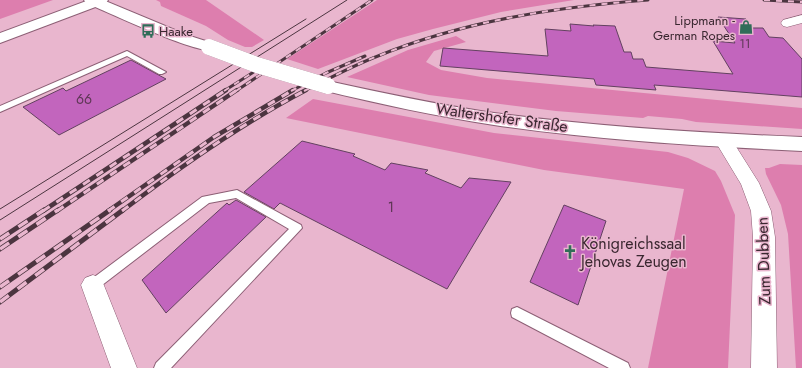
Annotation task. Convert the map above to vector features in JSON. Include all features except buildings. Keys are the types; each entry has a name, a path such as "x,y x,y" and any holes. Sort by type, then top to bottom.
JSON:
{"main road":[{"path":"0,28 74,0"},
{"name":"Waltershofer Straße","path":"124,0 188,30 209,47"},
{"path":"0,38 95,1"},
{"name":"Waltershofer Straße","path":"95,1 182,38 257,65 328,86 411,104 518,122 724,141 802,144"}],"street":[{"path":"787,24 802,19"},
{"name":"Zum Dubben","path":"724,141 752,187 761,211 764,237 764,368"},
{"path":"93,285 124,368"}],"lane":[{"path":"0,109 127,53 162,72"},
{"path":"93,285 206,200 237,194 297,228 161,368"},
{"path":"517,313 623,368"}],"shaded area":[{"path":"0,0 53,0 0,19"},
{"path":"156,0 206,0 264,40 252,47 245,47 228,40 206,26 161,6 160,2"},
{"path":"377,0 574,0 501,12 433,29 397,39 318,69 287,59"},
{"path":"456,36 466,42 434,51 426,62 441,70 487,78 802,108 802,129 696,122 682,119 648,116 643,118 556,111 429,95 347,77 408,50"},
{"path":"313,99 494,133 668,152 688,158 715,171 721,181 735,215 728,368 648,368 684,189 544,170 286,118"},
{"path":"780,164 802,165 802,368 796,368 788,234 781,205 766,174 765,168"}],"tram line":[{"path":"0,220 347,0"},
{"path":"0,209 306,19"}],"railway":[{"path":"236,91 372,0"},
{"path":"306,90 368,60 444,33 545,12 648,0"},
{"path":"764,0 802,2"},
{"path":"291,91 326,73 365,56"},
{"path":"224,91 266,64"},
{"path":"43,211 226,90"},
{"path":"57,211 237,90"},
{"path":"108,211 214,137 293,90"},
{"path":"122,211 211,147 258,117 306,90"},
{"path":"0,239 44,210"},
{"path":"0,249 58,210"},
{"path":"0,287 110,210"},
{"path":"0,302 123,210"}],"place":[{"name":"Lippmann - German Ropes","path":"746,27"},
{"name":"Haake","path":"148,31"},
{"name":"Königreichssaal Jehovas Zeugen","path":"570,252"}]}
